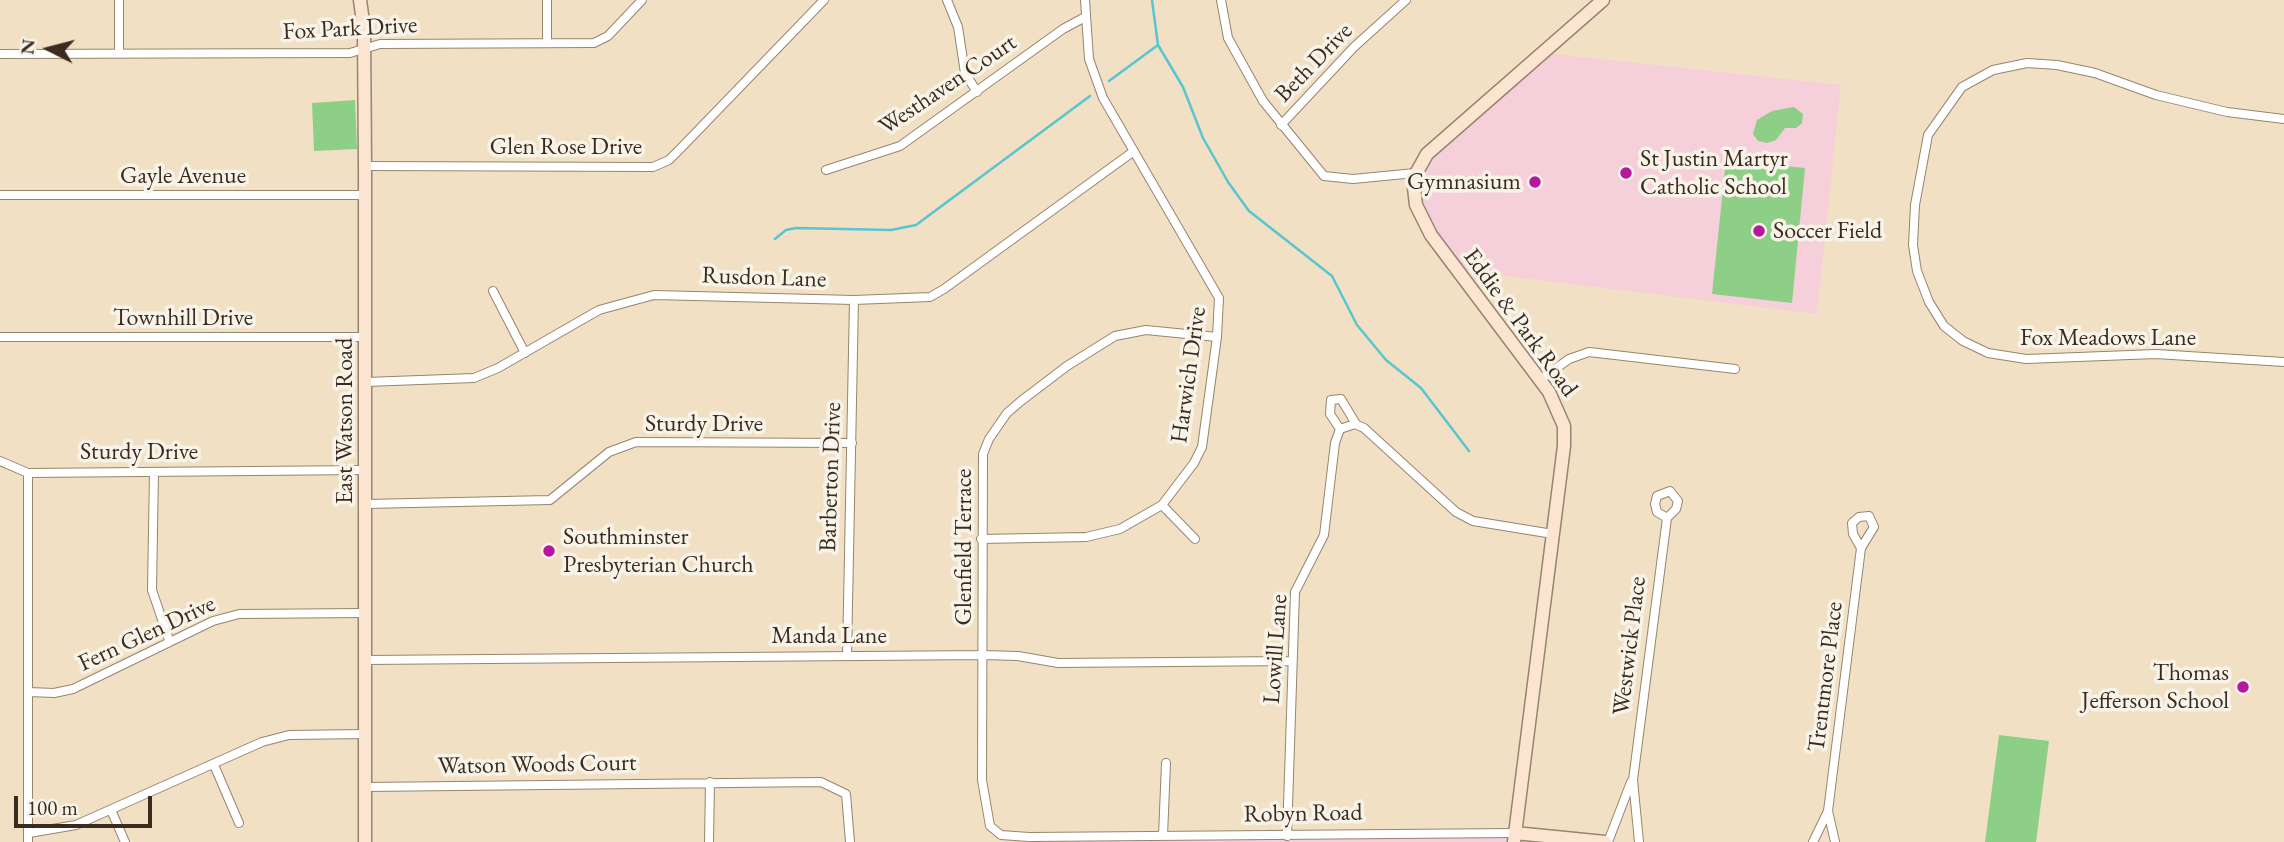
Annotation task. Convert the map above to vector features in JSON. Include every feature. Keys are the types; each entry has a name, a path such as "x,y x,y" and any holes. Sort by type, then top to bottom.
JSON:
{"street":[{"path":"118,0 119,53"},
{"name":"East Watson Road","path":"360,0 364,49 365,166 365,842"},
{"path":"547,0 547,43"},
{"name":"Fox Park Drive","path":"0,54 350,53 380,44 602,40 642,0"},
{"name":"Glen Rose Drive","path":"365,166 653,167 669,160 824,0"},
{"path":"947,0 958,27 965,73 977,92"},
{"name":"Harwich Drive","path":"981,539 1102,534 1130,524 1162,505 1194,464 1202,447 1217,337 1219,298 1094,76 1089,59 1085,0"},
{"path":"1221,0 1228,38 1263,101 1324,176 1353,179 1415,173 1421,160 1589,5 1603,0"},
{"name":"Beth Drive","path":"1281,125 1354,47 1406,0"},
{"name":"Westhaven Court","path":"826,170 900,146 1063,29 1085,17"},
{"name":"Fox Meadows Lane","path":"2284,119 2227,112 2156,95 2095,73 2057,65 2027,63 1993,70 1962,87 1928,135 1915,205 1913,245 1917,271 1929,302 1944,326 1963,341 1988,353 2026,359 2156,354 2284,362"},
{"name":"Rusdon Lane","path":"366,382 474,378 525,353 599,310 654,295 854,300 930,297 1134,151"},
{"name":"Eddie & Park Road","path":"1415,173 1413,187 1416,205 1431,235 1540,380 1561,416 1564,436 1514,837"},
{"name":"Gayle Avenue","path":"0,195 365,195"},
{"path":"493,291 525,353"},
{"name":"Barberton Drive","path":"847,655 847,522 852,443 854,300"},
{"name":"Glenfield Terrace","path":"1001,835 990,826 982,780 983,454 998,425 1021,401 1067,366 1115,336 1146,330 1217,337"},
{"name":"Townhill Drive","path":"0,337 366,337"},
{"path":"1540,380 1569,359 1589,352 1735,369"},
{"path":"1356,424 1340,429 1330,414 1331,400 1341,400 1356,424 1364,428 1456,512 1473,521 1553,534"},
{"name":"Lowill Lane","path":"1287,836 1295,592 1324,535 1335,443 1340,429"},
{"name":"Sturdy Drive","path":"366,504 550,500 609,452 636,442 852,443"},
{"name":"Sturdy Drive","path":"0,461 28,473 366,470"},
{"path":"154,472 152,590 169,640"},
{"path":"28,473 29,838 76,825 262,742 289,735 365,734"},
{"path":"1162,505 1195,539"},
{"name":"Westwick Place","path":"1639,842 1633,780 1667,518"},
{"name":"Trentmore Place","path":"1813,842 1828,811 1861,548"},
{"name":"Fern Glen Drive","path":"29,692 54,693 73,689 169,640 213,621 239,614 365,613"},
{"name":"Manda Lane","path":"365,660 984,655 1018,656 1058,663 1292,661"},
{"path":"1163,836 1166,763"},
{"path":"214,765 239,823"},
{"name":"Westwick Place","path":"1607,842 1633,780"},
{"path":"709,842 710,782"},
{"name":"Watson Woods Court","path":"365,787 821,782 846,794 850,842"},
{"path":"111,810 125,842"},
{"name":"Trentmore Place","path":"1828,811 1835,842"},
{"name":"Robyn Road","path":"1001,835 1514,837 1607,842"}],"shaded area":[{"name":"St Justin Martyr Catholic School","path":"1553,54 1841,85 1817,314 1465,271 1431,225 1417,184 1425,162"},
{"path":"1515,833 1513,842 1044,842"}],"green space":[{"path":"355,100 357,149 314,151 312,103"},
{"path":"1794,107 1803,114 1802,123 1796,128 1785,128 1776,140 1767,143 1758,141 1753,134 1757,120 1772,111"},
{"name":"Soccer Field","path":"1726,160 1805,168 1792,303 1712,294"},
{"path":"1999,735 2049,741 2036,842 1985,842"}],"waterway":[{"path":"1152,0 1158,45 1183,87 1203,138 1228,182 1249,211 1332,276 1357,325 1386,360 1421,388 1469,451"},
{"path":"1109,81 1158,45"},
{"path":"775,239 786,230 796,228 891,230 916,225 1090,96"}],"place":[{"name":"St Justin Martyr Catholic School","path":"1626,173"},
{"name":"Gymnasium","path":"1535,182"},
{"name":"Soccer Field","path":"1759,231"},
{"name":"Southminster Presbyterian Church","path":"549,551"},
{"name":"Thomas Jefferson School","path":"2243,687"}]}
